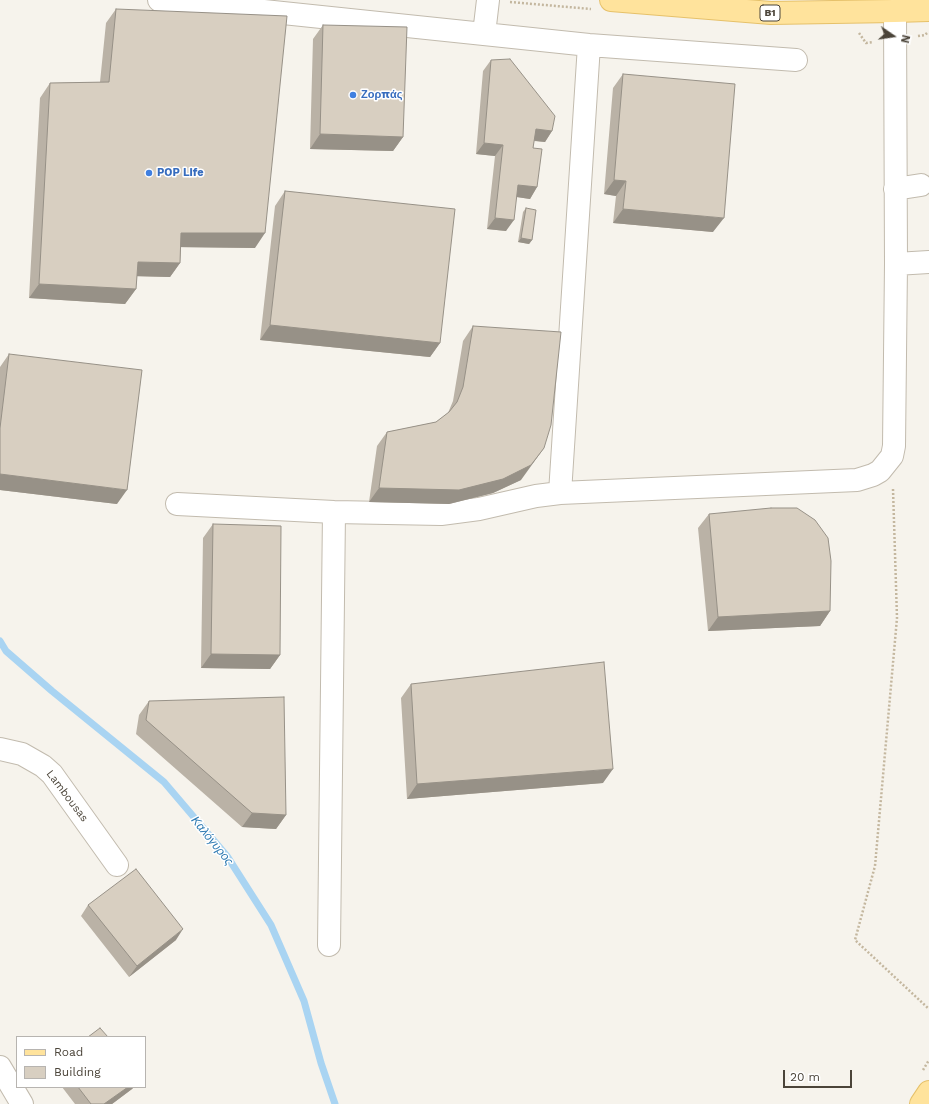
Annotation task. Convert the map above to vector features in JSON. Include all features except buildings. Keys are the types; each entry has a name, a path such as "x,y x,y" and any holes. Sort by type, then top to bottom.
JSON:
{"main road":[{"name":"B1","path":"611,0 771,14 929,10"},
{"path":"921,1104 929,1092"}],"street":[{"path":"159,0 589,45 796,60"},
{"path":"484,34 488,0"},
{"path":"177,504 334,512 441,514 479,509 536,496 560,493 857,480 880,471 892,456 894,446 896,12"},
{"path":"560,493 589,45"},
{"path":"895,189 921,185"},
{"path":"896,264 929,262"},
{"path":"330,945 334,512"},
{"name":"Lambousas","path":"0,749 22,754 43,766 52,774 117,865"},
{"path":"0,1066 22,1104"}],"path":[{"path":"892,456 897,618 875,866 855,940 929,1009"}],"waterway":[{"name":"Καλόγυρος","path":"0,641 6,651 52,691 164,782 227,856 271,925 304,1001 321,1063 335,1104"}],"place":[{"name":"Ζορπάς","path":"353,95"},
{"name":"POP Life","path":"149,173"}]}
